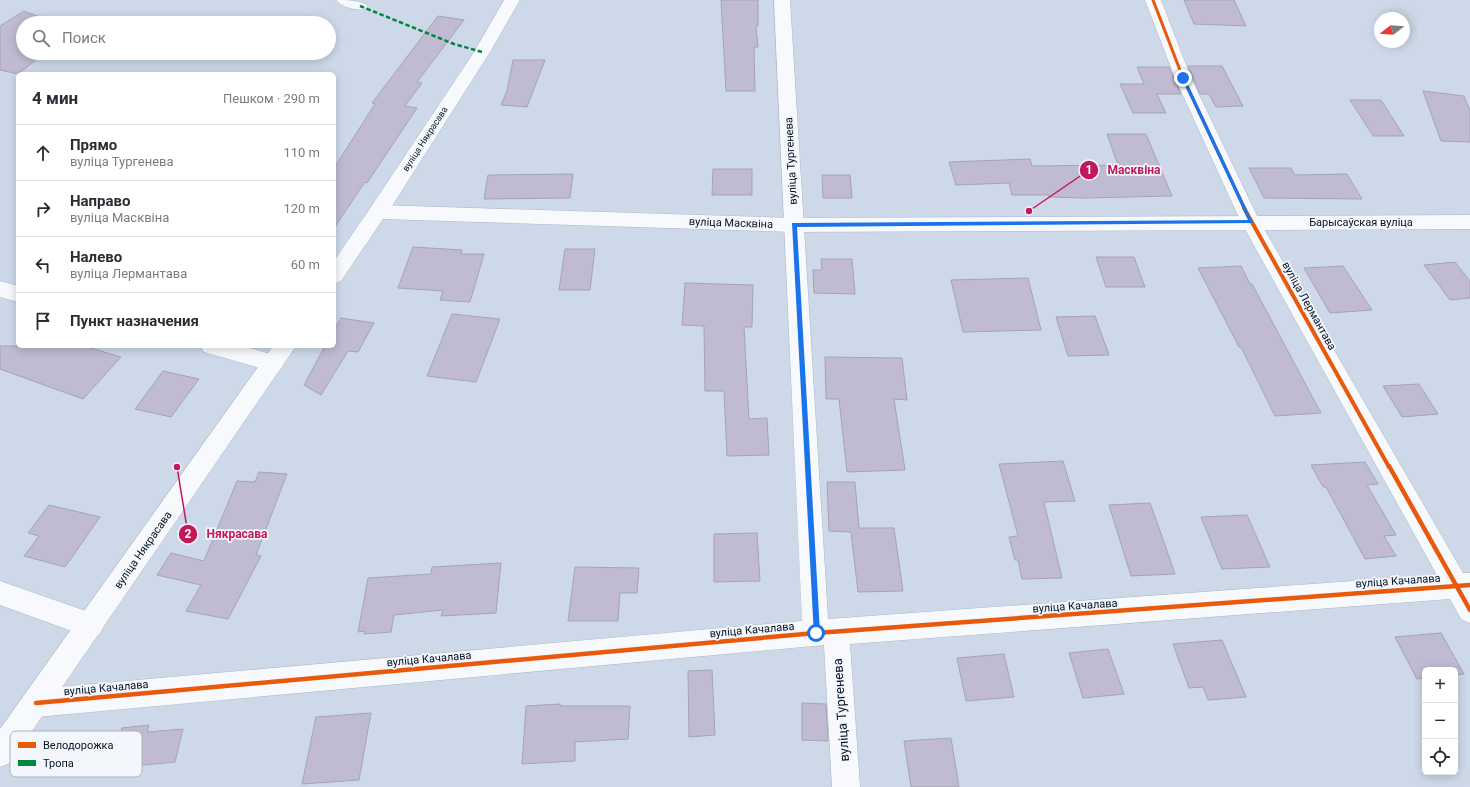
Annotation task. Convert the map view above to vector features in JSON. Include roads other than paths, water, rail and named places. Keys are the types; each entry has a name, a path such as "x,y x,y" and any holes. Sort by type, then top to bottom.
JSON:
{"street":[{"path":"344,0 360,6"},
{"name":"вуліца Някрасава","path":"336,273 378,212 482,52 512,0"},
{"name":"вуліца Тургенева","path":"782,0 794,225 826,633 846,787"},
{"name":"вуліца Лермантава","path":"1153,0 1183,78 1251,222 1463,585 1470,610"},
{"name":"вуліца Масквіна","path":"378,212 794,225 1251,222"},
{"name":"Барысаўская вуліца","path":"1251,222 1470,222"},
{"path":"0,289 16,293"},
{"path":"228,348 279,354"},
{"name":"вуліца Някрасава","path":"16,731 279,354"},
{"name":"вуліца Качалава","path":"36,703 826,633 1463,585"},
{"path":"0,593 90,625"},
{"name":"вуліца Някрасава","path":"0,753 10,739"}],"place":[{"name":"Масквіна","path":"1029,211"},
{"name":"Някрасава","path":"177,467"}]}
